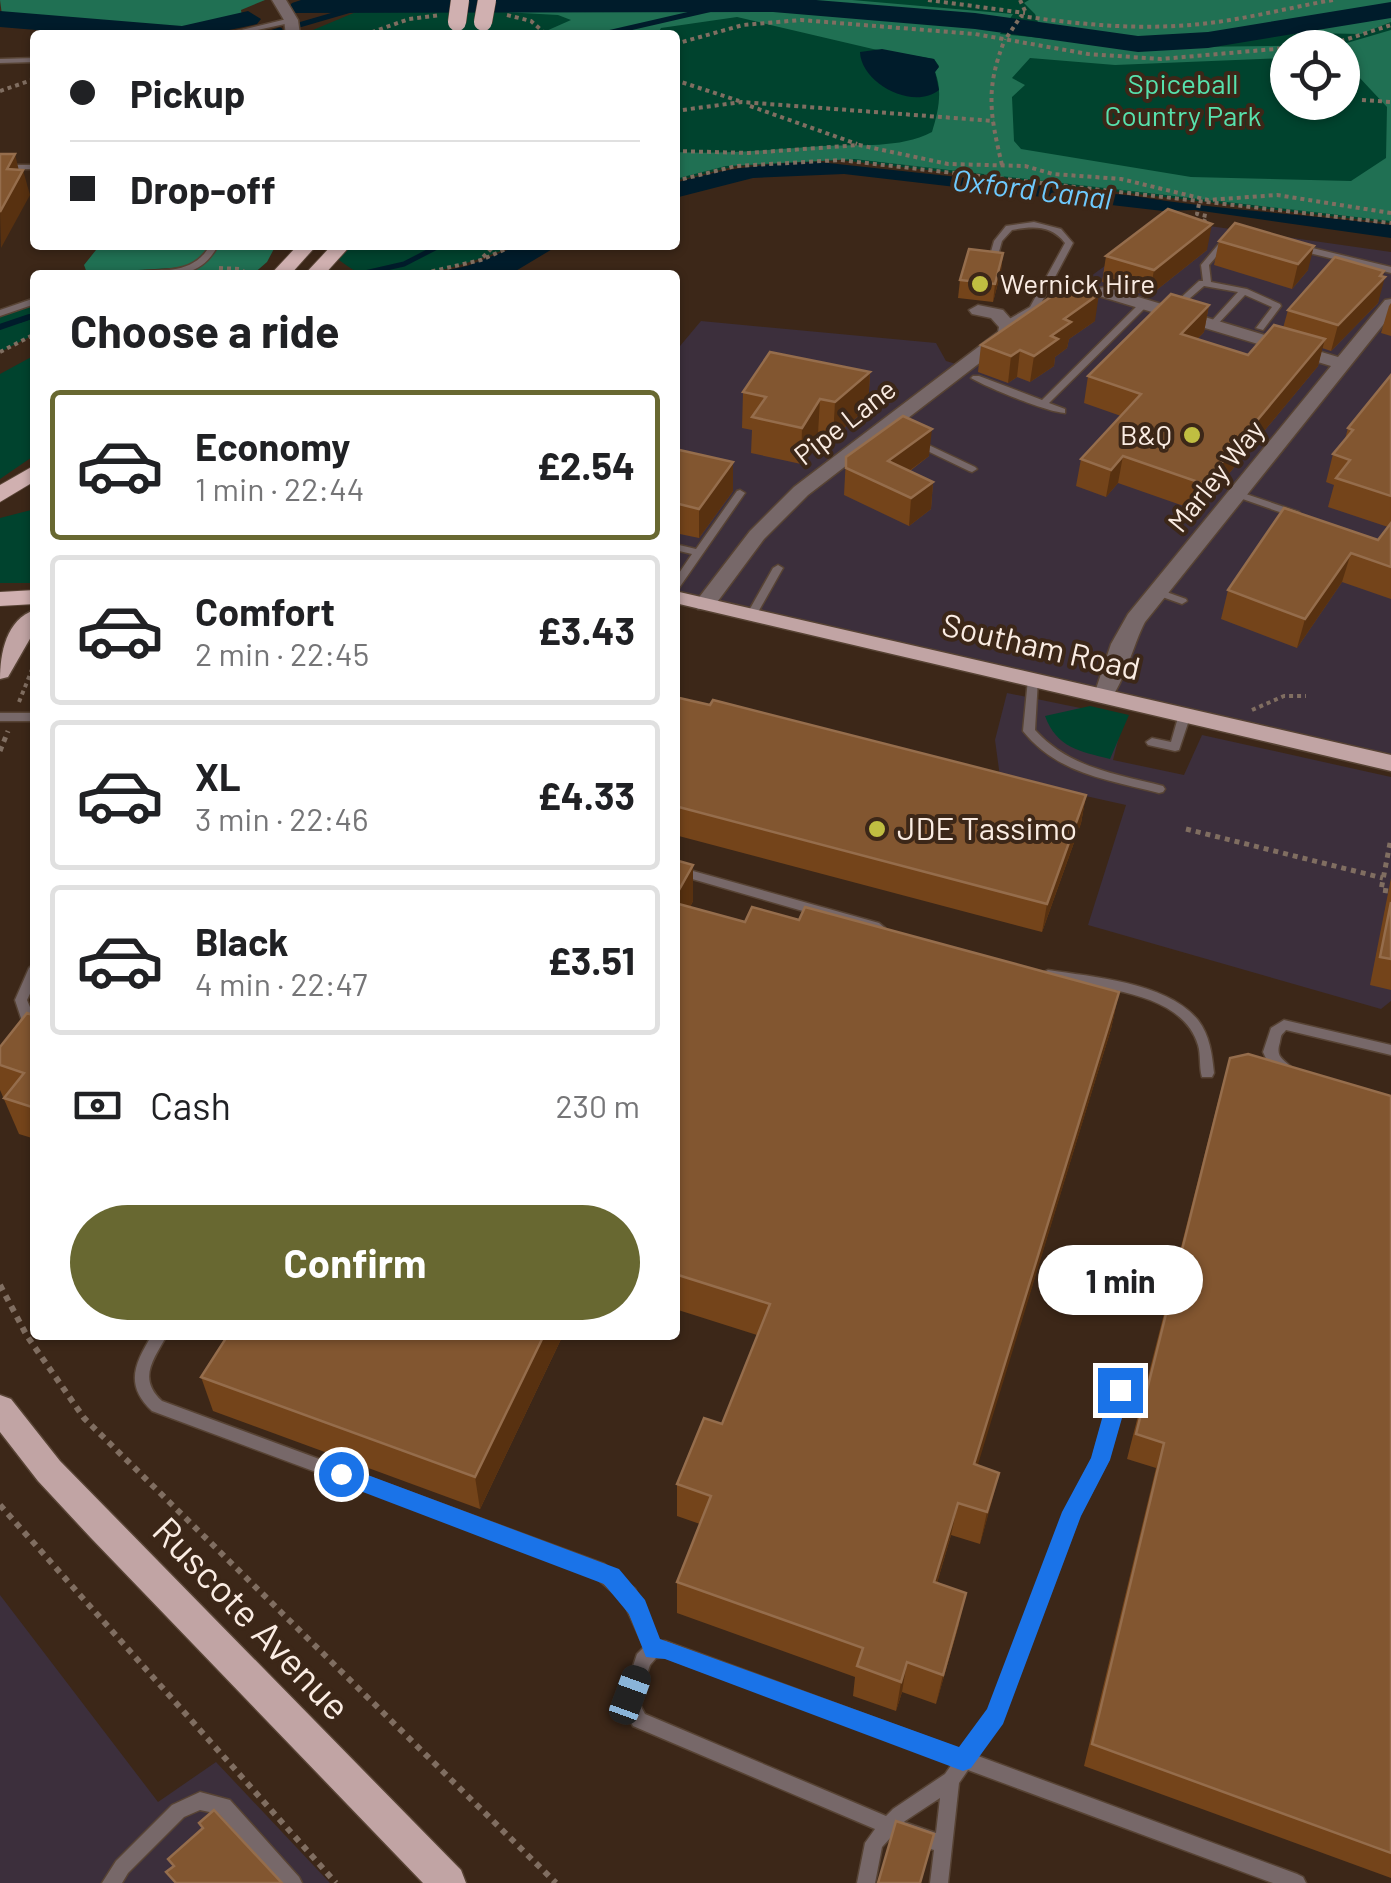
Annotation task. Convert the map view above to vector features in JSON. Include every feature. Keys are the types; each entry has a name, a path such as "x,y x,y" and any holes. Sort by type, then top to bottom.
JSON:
{"highway":[{"path":"455,29 460,0"},
{"path":"481,29 486,0"},
{"path":"284,270 303,250"},
{"path":"318,270 337,250"},
{"path":"0,497 30,475"},
{"path":"0,497 30,494"},
{"path":"0,599 30,597"}],"main road":[{"name":"Southam Road","path":"680,598 1391,763"},
{"path":"0,672 30,623"},
{"name":"Ruscote Avenue","path":"0,1409 62,1485 448,1883"}],"street":[{"path":"1105,292 1342,364"},
{"name":"Marley Way","path":"1105,695 1126,634 1201,526 1237,494 1391,304"},
{"path":"978,310 997,314 1008,324"},
{"name":"Pipe Lane","path":"705,604 778,512 882,426 1002,337 1008,324"}],"lane":[{"path":"241,30 287,16"},
{"path":"0,61 30,60"},
{"path":"0,168 30,167"},
{"path":"990,266 998,241 1009,228 1050,226 1063,232 1069,243 1034,309 1008,324"},
{"path":"1199,231 1230,236 1205,265 1207,282"},
{"path":"1287,246 1391,270"},
{"path":"174,270 198,267 212,250"},
{"path":"1178,303 1207,282 1244,291 1276,303 1260,328"},
{"path":"1219,329 1244,291"},
{"path":"0,313 30,303"},
{"path":"1043,404 1144,304"},
{"path":"976,378 1062,411"},
{"path":"882,426 972,468"},
{"path":"680,578 740,493"},
{"path":"1237,494 1306,518"},
{"path":"680,548 697,552"},
{"path":"752,614 778,568"},
{"path":"1158,592 1182,601"},
{"path":"1033,679 1029,731 1044,752 1070,766 1159,789"},
{"path":"1152,742 1175,747 1185,714"},
{"path":"0,717 30,717"},
{"path":"680,871 896,932"},
{"path":"1024,968 1120,988 1181,1007 1203,1040 1208,1054 1207,1072"},
{"path":"30,979 21,1000 30,1022"},
{"path":"1304,1074 1279,1066 1271,1057 1276,1032 1284,1024 1391,1050"},
{"path":"157,1340 141,1379 146,1394 158,1406 598,1569 612,1576 629,1595 654,1650"},
{"path":"866,1883 874,1843 889,1826 951,1780 995,1716 1072,1512 1100,1460 1120,1390"},
{"path":"944,1845 889,1826 634,1716 630,1695 643,1660 654,1650 665,1649 1298,1883"},
{"path":"939,1883 951,1780"},
{"path":"111,1883 178,1811 200,1801 224,1806 293,1883"}],"path":[{"path":"928,0 1032,18 1107,25 1213,23 1333,0"},
{"path":"1020,0 1023,14"},
{"path":"1002,165 989,108 992,71 1004,37 1023,14"},
{"path":"680,42 726,28 779,20 1004,37 1088,54 1161,59 1332,44 1391,26"},
{"path":"0,91 30,81"},
{"path":"680,82 822,128 860,145"},
{"path":"1362,100 1391,102"},
{"path":"680,109 742,102 994,121"},
{"path":"680,150 749,152 828,144 860,145 948,164 1002,165 1121,179 1208,200"},
{"path":"680,180 736,166 840,160 1391,223"},
{"path":"1190,202 1276,195 1391,213"},
{"path":"1190,202 1200,204 1197,214 1206,216 1199,231"},
{"path":"481,260 490,250"},
{"path":"438,270 504,250"},
{"path":"198,267 243,270"},
{"path":"0,352 30,337"},
{"path":"1227,724 1284,696 1306,696"},
{"path":"1186,829 1384,878"},
{"path":"1388,892 1381,890 1391,838"},
{"path":"0,1285 27,1336 84,1418 556,1883"},
{"path":"0,1506 336,1883"}],"shaded area":[{"path":"1168,220 1391,252 1391,763 680,599 680,346 701,321 936,343 946,361 966,367"},
{"path":"1007,693 1124,717 1113,760 1184,775 1202,735 1391,777 1391,1001 1381,1009 1088,925 1126,805 1000,777 995,740"},
{"path":"0,1595 158,1802 216,1762 330,1883 0,1883"}],"green space":[{"path":"0,0 265,0 241,10 242,16 189,30 2,15"},
{"name":"Spiceball Country Park","path":"502,0 1391,0 1391,223 840,160 736,166 680,180 680,30 313,30 356,12 500,10"},
{"path":"507,0 852,0 1013,14 1000,34 1102,44 1270,46 1270,59 1115,65 1030,58 1012,78 1025,85 1012,97 1014,141 1021,149 1191,177 1351,181 1386,158 1387,107 1360,78 1360,39 1391,30 1391,221 854,159 726,166 680,178 680,152 879,145 932,132 939,102 935,72 939,66 934,59 737,17 660,30 548,30 571,20 558,15 505,12"},
{"path":"1391,0 1391,22 1361,34 1360,30 1292,30 1271,26 1153,42 1109,40 1040,28 1035,14 1024,3"},
{"path":"96,250 273,250 258,270 189,267 86,270 84,265"},
{"path":"327,250 502,250 440,270 354,270"},
{"path":"30,306 30,337 0,352 0,315"},
{"path":"30,358 30,458 0,479 0,374"},
{"path":"30,510 30,583 0,583 0,518"},
{"path":"1090,706 1129,715 1110,759 1063,742 1045,716"}],"water":[{"path":"882,49 934,59 939,67 935,72 939,90 916,97 879,83 869,74 860,52"},
{"name":"Oxford Canal","path":"819,162 1391,225 1391,238 1195,210 1163,211 844,174 753,178 680,197 680,182 746,167"},
{"path":"507,250 551,250 517,270 449,270"}],"building":[{"path":"0,154 15,154 7,169 23,170 0,212"},
{"path":"1168,209 1212,224 1154,270 1106,256"},
{"path":"1235,223 1314,246 1298,264 1219,241"},
{"path":"969,249 1003,253 995,284 960,280"},
{"path":"1335,257 1384,271 1380,276 1385,277 1338,325 1288,310"},
{"path":"1071,283 1099,294 1064,319 1071,322 1051,336 1058,339 1034,356 1020,350 1011,356 981,345"},
{"path":"1171,294 1209,305 1181,334 1248,355 1274,325 1325,339 1204,484 1123,456 1111,470 1081,459 1141,394 1088,376"},
{"path":"770,352 870,372 835,402 820,399 802,428 752,417 766,397 743,392"},
{"path":"1391,375 1391,496 1336,478 1350,460 1333,454 1353,430 1348,428"},
{"path":"903,416 932,429 888,461 933,482 911,498 846,468 846,457"},
{"path":"680,450 733,462 699,509 680,504"},
{"path":"1284,508 1378,540 1391,523 1391,567 1351,553 1305,619 1228,590"},
{"name":"JDE Tassimo","path":"680,698 710,705 713,700 1086,795 1047,904 680,807"},
{"path":"680,861 693,865 680,888"},
{"path":"1391,902 1391,959 1380,957"},
{"path":"680,904 745,922 752,907 799,920 805,907 1119,992 974,1464 999,1473 987,1512 958,1503 934,1582 966,1593 943,1675 907,1662 901,1682 857,1666 863,1648 677,1582 711,1496 677,1484 704,1418 722,1424 770,1304 680,1276"},
{"path":"30,1014 30,1106 4,1098 24,1073 0,1065 0,1047"},
{"path":"1248,1054 1391,1096 1391,1853 1092,1744 1164,1443 1136,1434 1230,1058"},
{"path":"225,1340 542,1340 475,1477 201,1377"},
{"path":"214,1810 282,1883 176,1883 166,1872 174,1866 168,1859 203,1828 199,1823"},
{"path":"896,1821 934,1834 920,1883 878,1883"}],"waterway":[{"path":"621,30 734,4"},
{"path":"301,8 773,4 975,21 1138,44 1208,40 1391,10"},
{"path":"299,25 361,7"},
{"path":"0,19 133,30"},
{"path":"200,30 248,19"},
{"path":"378,270 404,264 431,250"},
{"path":"0,327 29,317"},
{"path":"21,320 30,317"}],"place":[{"name":"Wernick Hire","path":"980,284"},
{"name":"B&Q","path":"1192,435"},
{"name":"JDE Tassimo","path":"877,829"}],"route":[{"path":"341,1474 612,1576 637,1608 654,1650 665,1649 963,1760 995,1716 1072,1512 1100,1460 1120,1390"}]}
